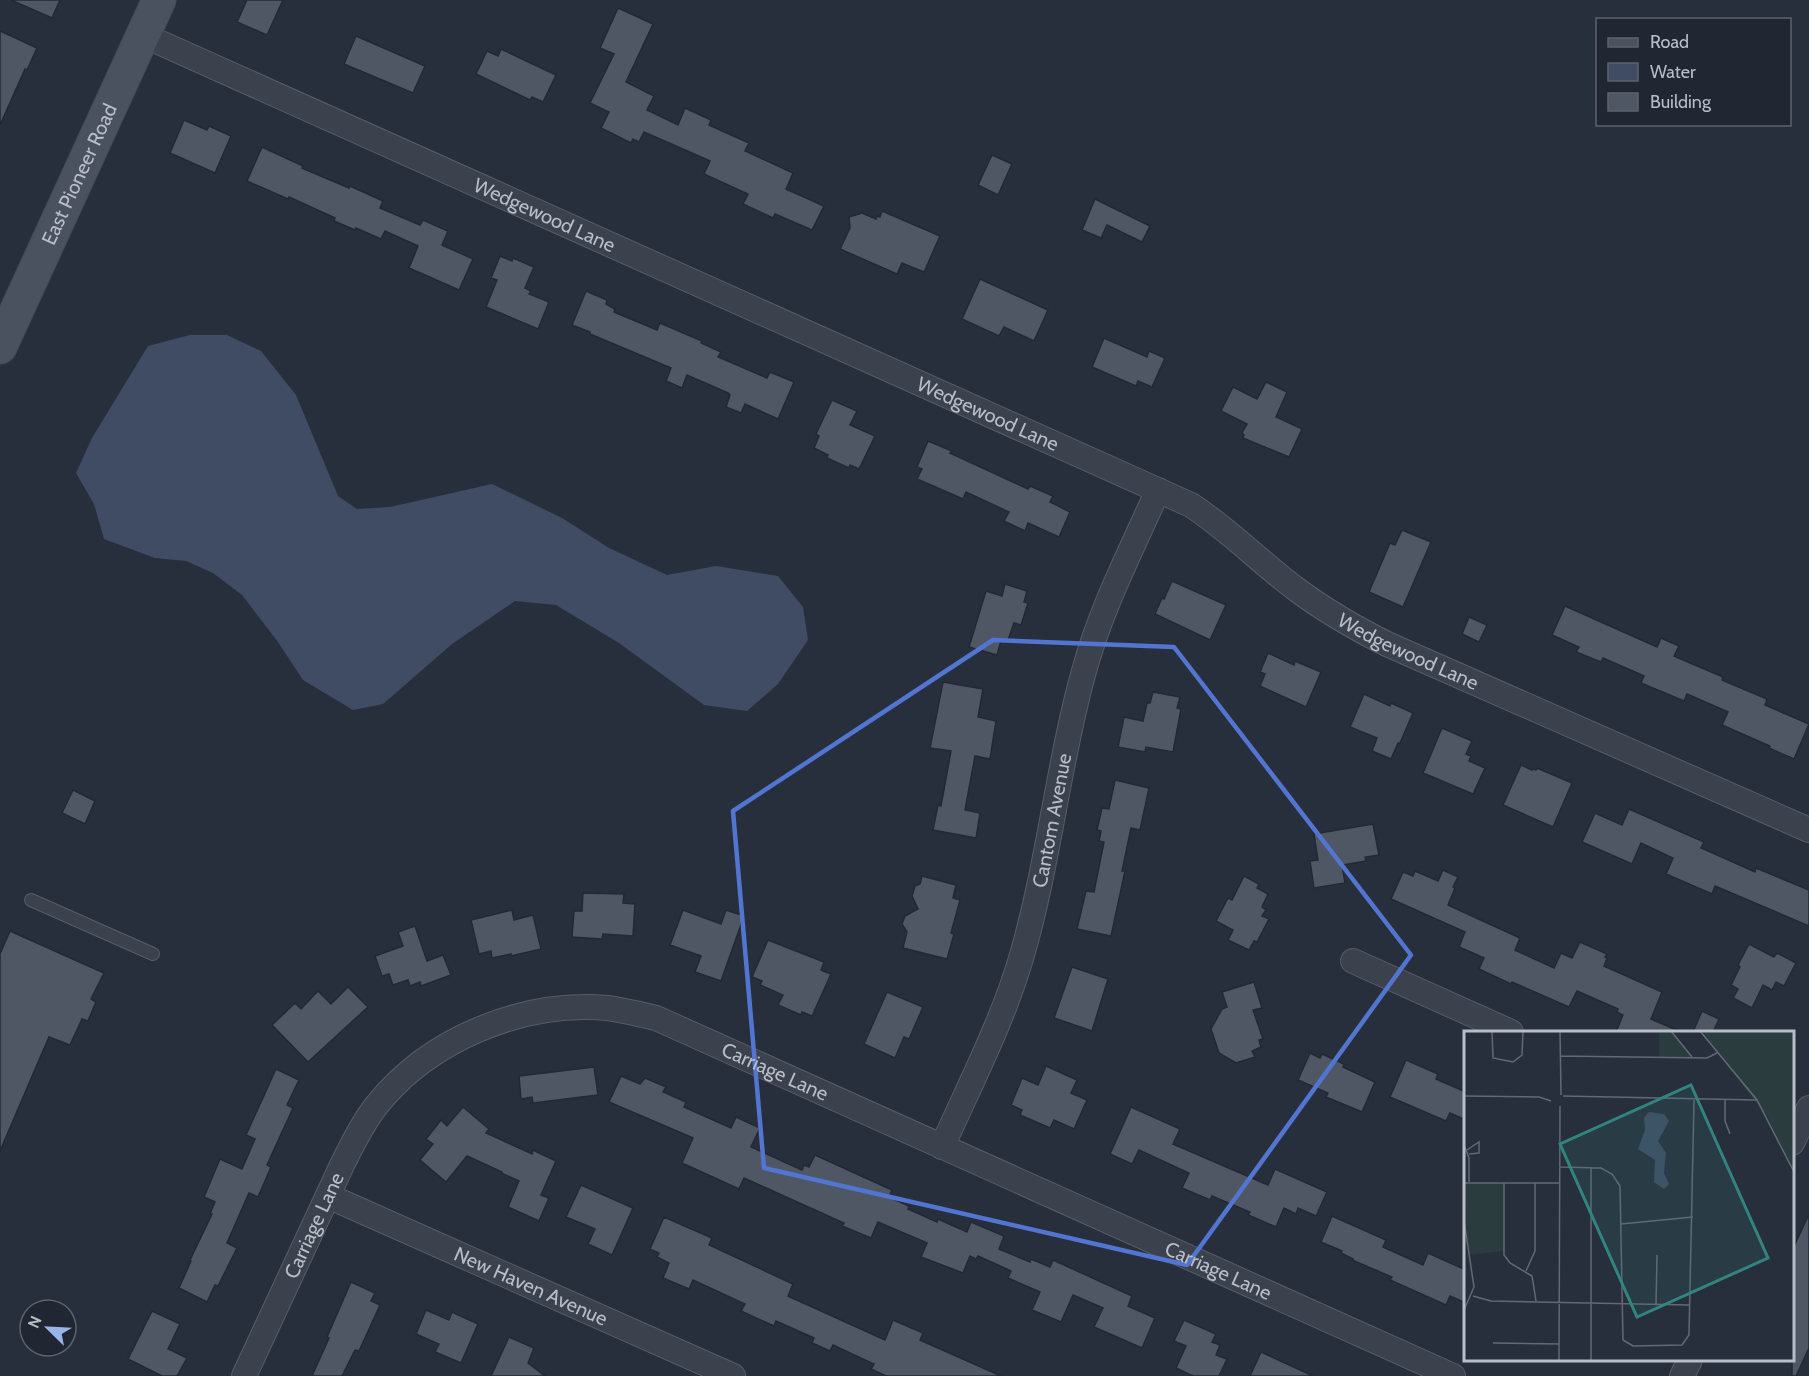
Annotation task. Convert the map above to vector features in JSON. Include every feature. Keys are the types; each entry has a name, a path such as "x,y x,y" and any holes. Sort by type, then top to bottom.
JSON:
{"main road":[{"name":"East Pioneer Road","path":"0,347 159,0"}],"street":[{"name":"Wedgewood Lane","path":"143,35 1191,505 1233,535 1297,590 1356,628 1809,830"},
{"name":"Cantom Avenue","path":"942,1147 1002,1013 1017,972 1032,916 1084,671 1104,612 1158,490"},
{"path":"1353,961 1508,1031"},
{"name":"Carriage Lane","path":"244,1376 357,1135 376,1106 404,1076 432,1055 471,1034 523,1015 559,1009 604,1008 656,1018 1453,1376"},
{"path":"1794,1139 1809,1108"},
{"name":"New Haven Avenue","path":"328,1196 733,1376"},
{"path":"1682,1376 1689,1361"}],"lane":[{"path":"32,900 153,954"}],"highlighted area":[{"path":"993,640 1174,647 1411,955 1187,1265 764,1168 733,811"}],"water":[{"path":"190,335 227,335 261,351 296,395 338,496 357,509 390,507 492,484 562,518 609,548 667,575 716,566 778,576 803,607 808,640 778,684 747,711 704,705 619,643 556,605 515,601 452,644 383,704 353,710 303,680 278,642 242,595 213,573 186,561 155,558 104,539 94,504 76,473 92,438 148,346"}],"building":[{"path":"11,0 60,0 52,18"},
{"path":"247,0 283,0 267,35 237,22"},
{"path":"618,8 653,24 626,82 654,96 647,110 678,125 685,108 711,120 709,125 749,143 745,151 793,173 786,189 824,206 812,230 775,214 773,218 743,204 748,194 704,174 710,161 644,132 639,142 633,139 631,143 601,128 609,112 590,103 614,54 600,48"},
{"path":"0,31 37,48 0,125"},
{"path":"356,36 425,66 413,93 344,64"},
{"path":"501,49 556,75 543,102 532,97 530,100 476,74 487,51 498,56"},
{"path":"184,120 207,130 209,126 231,136 215,173 170,153"},
{"path":"262,147 303,166 302,168 383,201 380,208 420,225 423,220 448,231 442,245 473,259 459,290 409,268 418,246 385,231 381,239 356,228 355,230 289,197 288,199 247,181"},
{"path":"992,155 1012,164 998,195 978,185"},
{"path":"1095,199 1150,226 1142,242 1107,225 1101,238 1082,230"},
{"path":"882,211 940,236 924,272 902,263 897,274 840,249 850,228 849,217 862,213 876,219 877,216 880,217"},
{"path":"500,256 512,261 513,258 534,267 525,288 531,291 529,294 549,302 538,329 486,307 497,280 491,278"},
{"path":"980,279 1048,310 1034,341 1004,327 999,336 962,319"},
{"path":"586,291 607,300 606,304 615,309 614,312 657,330 660,323 721,352 718,357 767,378 770,372 794,382 778,419 745,404 741,413 726,407 730,395 728,393 687,375 682,388 666,381 671,368 572,325"},
{"path":"1104,338 1147,357 1149,351 1165,358 1152,387 1138,381 1136,386 1092,367"},
{"path":"1266,382 1287,392 1276,417 1302,429 1289,457 1243,438 1242,433 1247,424 1221,411 1233,387 1257,399"},
{"path":"832,400 857,411 850,425 875,436 859,469 850,465 849,468 827,458 828,455 814,448 819,436 816,434"},
{"path":"928,441 1028,489 1030,486 1053,496 1050,502 1070,512 1059,537 1028,523 1025,531 1004,521 1009,512 966,492 963,499 917,479 922,469 917,467"},
{"path":"1402,530 1431,542 1403,607 1369,592 1390,543 1395,545"},
{"path":"1172,581 1226,605 1210,640 1155,614"},
{"path":"1005,584 1027,591 1024,602 1028,603 1021,625 1014,623 1007,643 1001,641 997,655 969,647 986,591 1002,596"},
{"path":"1565,606 1657,647 1661,638 1679,646 1674,656 1767,699 1765,705 1809,724 1794,759 1722,725 1728,712 1687,694 1684,701 1641,683 1644,676 1603,658 1601,662 1576,652 1579,647 1552,635"},
{"path":"1469,617 1487,625 1479,642 1462,634"},
{"path":"1268,653 1294,665 1295,661 1321,672 1306,707 1260,686 1265,674 1260,672"},
{"path":"943,682 983,689 978,717 996,721 990,759 975,756 965,810 980,813 976,838 933,830 938,805 941,806 951,751 930,748"},
{"path":"1153,692 1180,697 1177,708 1181,709 1173,752 1146,747 1145,752 1118,747 1124,717 1143,721 1147,703 1150,703"},
{"path":"1364,694 1413,713 1391,759 1372,751 1377,738 1350,727"},
{"path":"1442,728 1472,741 1466,754 1471,756 1469,761 1485,768 1473,794 1423,773"},
{"path":"1521,765 1532,770 1537,768 1572,783 1553,827 1503,805"},
{"path":"1115,780 1149,788 1140,830 1131,828 1122,871 1125,871 1111,936 1077,929 1086,891 1094,892 1104,842 1099,841 1101,831 1097,830 1102,808 1109,809"},
{"path":"73,790 95,801 85,824 62,813"},
{"path":"1629,809 1704,842 1701,848 1755,872 1756,868 1809,890 1809,926 1715,886 1712,894 1666,874 1673,858 1641,843 1632,864 1582,842 1595,813 1622,825"},
{"path":"1373,824 1379,855 1365,857 1366,861 1342,865 1345,883 1314,888 1310,861 1318,860 1314,834"},
{"path":"1443,870 1458,877 1448,905 1520,938 1515,950 1554,968 1561,953 1572,958 1580,942 1607,954 1604,966 1662,992 1651,1019 1679,1031 1616,1031 1623,1015 1617,1012 1618,1009 1577,991 1569,1007 1479,969 1484,958 1459,947 1465,932 1391,899 1403,872 1413,876 1415,871 1438,881"},
{"path":"922,876 956,885 953,898 960,900 947,959 903,948 907,932 902,924 905,916 918,909 912,896"},
{"path":"1244,876 1259,884 1257,888 1268,894 1262,907 1266,910 1262,916 1269,919 1257,942 1254,941 1249,950 1228,940 1233,930 1216,921 1228,898 1232,900"},
{"path":"583,893 624,894 623,903 635,904 633,936 603,934 602,939 572,937 574,911 582,911"},
{"path":"512,910 514,920 533,915 541,949 492,958 491,951 479,954 471,920"},
{"path":"683,910 721,924 726,910 744,916 721,981 695,972 701,956 670,945"},
{"path":"415,926 427,961 443,955 451,975 421,986 420,982 410,986 408,980 393,985 389,974 382,976 375,956 403,946 398,932"},
{"path":"10,931 104,973 91,999 96,1002 88,1021 82,1019 70,1045 49,1037 0,1151 0,954"},
{"path":"768,940 824,962 821,970 831,974 812,1016 802,1012 801,1015 778,1005 783,995 760,985 762,981 752,977"},
{"path":"1749,944 1774,957 1777,953 1796,963 1784,986 1776,982 1772,990 1763,985 1752,1008 1733,998 1738,989 1731,985"},
{"path":"1072,967 1108,979 1092,1031 1054,1018"},
{"path":"1254,982 1262,1008 1253,1010 1263,1039 1259,1040 1261,1047 1252,1051 1255,1057 1236,1063 1219,1053 1211,1029 1222,1009 1227,1007 1222,992"},
{"path":"348,987 368,1007 308,1062 272,1025 295,1003 301,1009 318,991 331,1004"},
{"path":"887,992 923,1007 909,1039 904,1037 895,1058 864,1044"},
{"path":"1702,1011 1719,1019 1713,1031 1693,1031"},
{"path":"1310,1053 1320,1058 1322,1054 1375,1082 1362,1112 1326,1097 1328,1093 1298,1080"},
{"path":"1406,1060 1438,1074 1436,1079 1464,1091 1464,1119 1450,1113 1446,1121 1390,1097"},
{"path":"1046,1066 1077,1080 1071,1093 1087,1100 1074,1129 1054,1120 1050,1128 1020,1115 1022,1110 1011,1105 1022,1078 1038,1085"},
{"path":"594,1067 598,1095 533,1103 532,1097 521,1099 519,1076"},
{"path":"276,1069 299,1080 287,1105 293,1108 267,1165 271,1167 258,1197 249,1193 227,1243 237,1248 218,1286 215,1285 207,1302 179,1288 212,1214 210,1214 215,1202 204,1197 220,1159 242,1169 255,1139 246,1135"},
{"path":"621,1076 640,1084 645,1078 666,1087 663,1092 686,1102 684,1107 731,1128 736,1117 760,1128 751,1147 802,1170 804,1165 809,1167 815,1155 892,1190 889,1197 909,1206 908,1209 937,1222 938,1219 967,1232 971,1222 1004,1236 999,1249 1030,1262 1031,1259 1050,1267 1053,1260 1132,1296 1128,1306 1155,1318 1142,1348 1094,1327 1103,1308 1073,1295 1061,1322 1032,1310 1040,1292 1008,1278 1011,1271 978,1256 976,1259 970,1256 963,1273 921,1257 927,1243 878,1222 871,1238 842,1226 844,1223 744,1178 739,1189 682,1163 693,1138 609,1102"},
{"path":"463,1107 489,1129 486,1133 532,1154 533,1150 556,1161 541,1195 549,1198 539,1221 508,1207 519,1181 502,1172 467,1156 446,1182 420,1160 433,1144 426,1139 441,1120 447,1126"},
{"path":"1131,1107 1180,1129 1173,1144 1268,1185 1275,1169 1327,1192 1316,1216 1298,1208 1296,1214 1284,1208 1276,1227 1248,1215 1250,1212 1212,1196 1210,1200 1182,1188 1189,1173 1139,1150 1132,1164 1110,1154"},
{"path":"581,1185 633,1208 612,1255 588,1244 595,1229 566,1217"},
{"path":"1809,1214 1809,1348 1796,1376 1792,1376 1792,1361 1794,1361 1794,1247"},
{"path":"1332,1216 1386,1240 1383,1247 1423,1265 1428,1253 1464,1269 1464,1302 1450,1296 1446,1305 1390,1280 1392,1277 1352,1260 1341,1253 1342,1251 1321,1242"},
{"path":"664,1217 712,1238 709,1245 793,1284 788,1296 885,1340 893,1320 923,1333 920,1340 1001,1376 886,1376 871,1369 874,1364 833,1345 830,1351 812,1343 814,1338 776,1321 774,1326 741,1311 745,1304 693,1280 689,1289 663,1278 669,1263 657,1257 659,1253 650,1249"},
{"path":"351,1282 375,1293 371,1301 380,1305 359,1351 355,1350 342,1376 312,1376 329,1338 327,1337"},
{"path":"426,1310 449,1320 452,1312 478,1324 461,1363 435,1352 439,1344 416,1334"},
{"path":"152,1311 180,1324 168,1349 187,1358 177,1376 162,1376 128,1359"},
{"path":"1184,1320 1216,1334 1212,1342 1220,1345 1216,1355 1227,1359 1219,1376 1193,1376 1176,1368 1186,1346 1174,1341"},
{"path":"509,1337 534,1348 528,1363 545,1376 491,1376"},
{"path":"1261,1352 1313,1376 1250,1376"}]}
